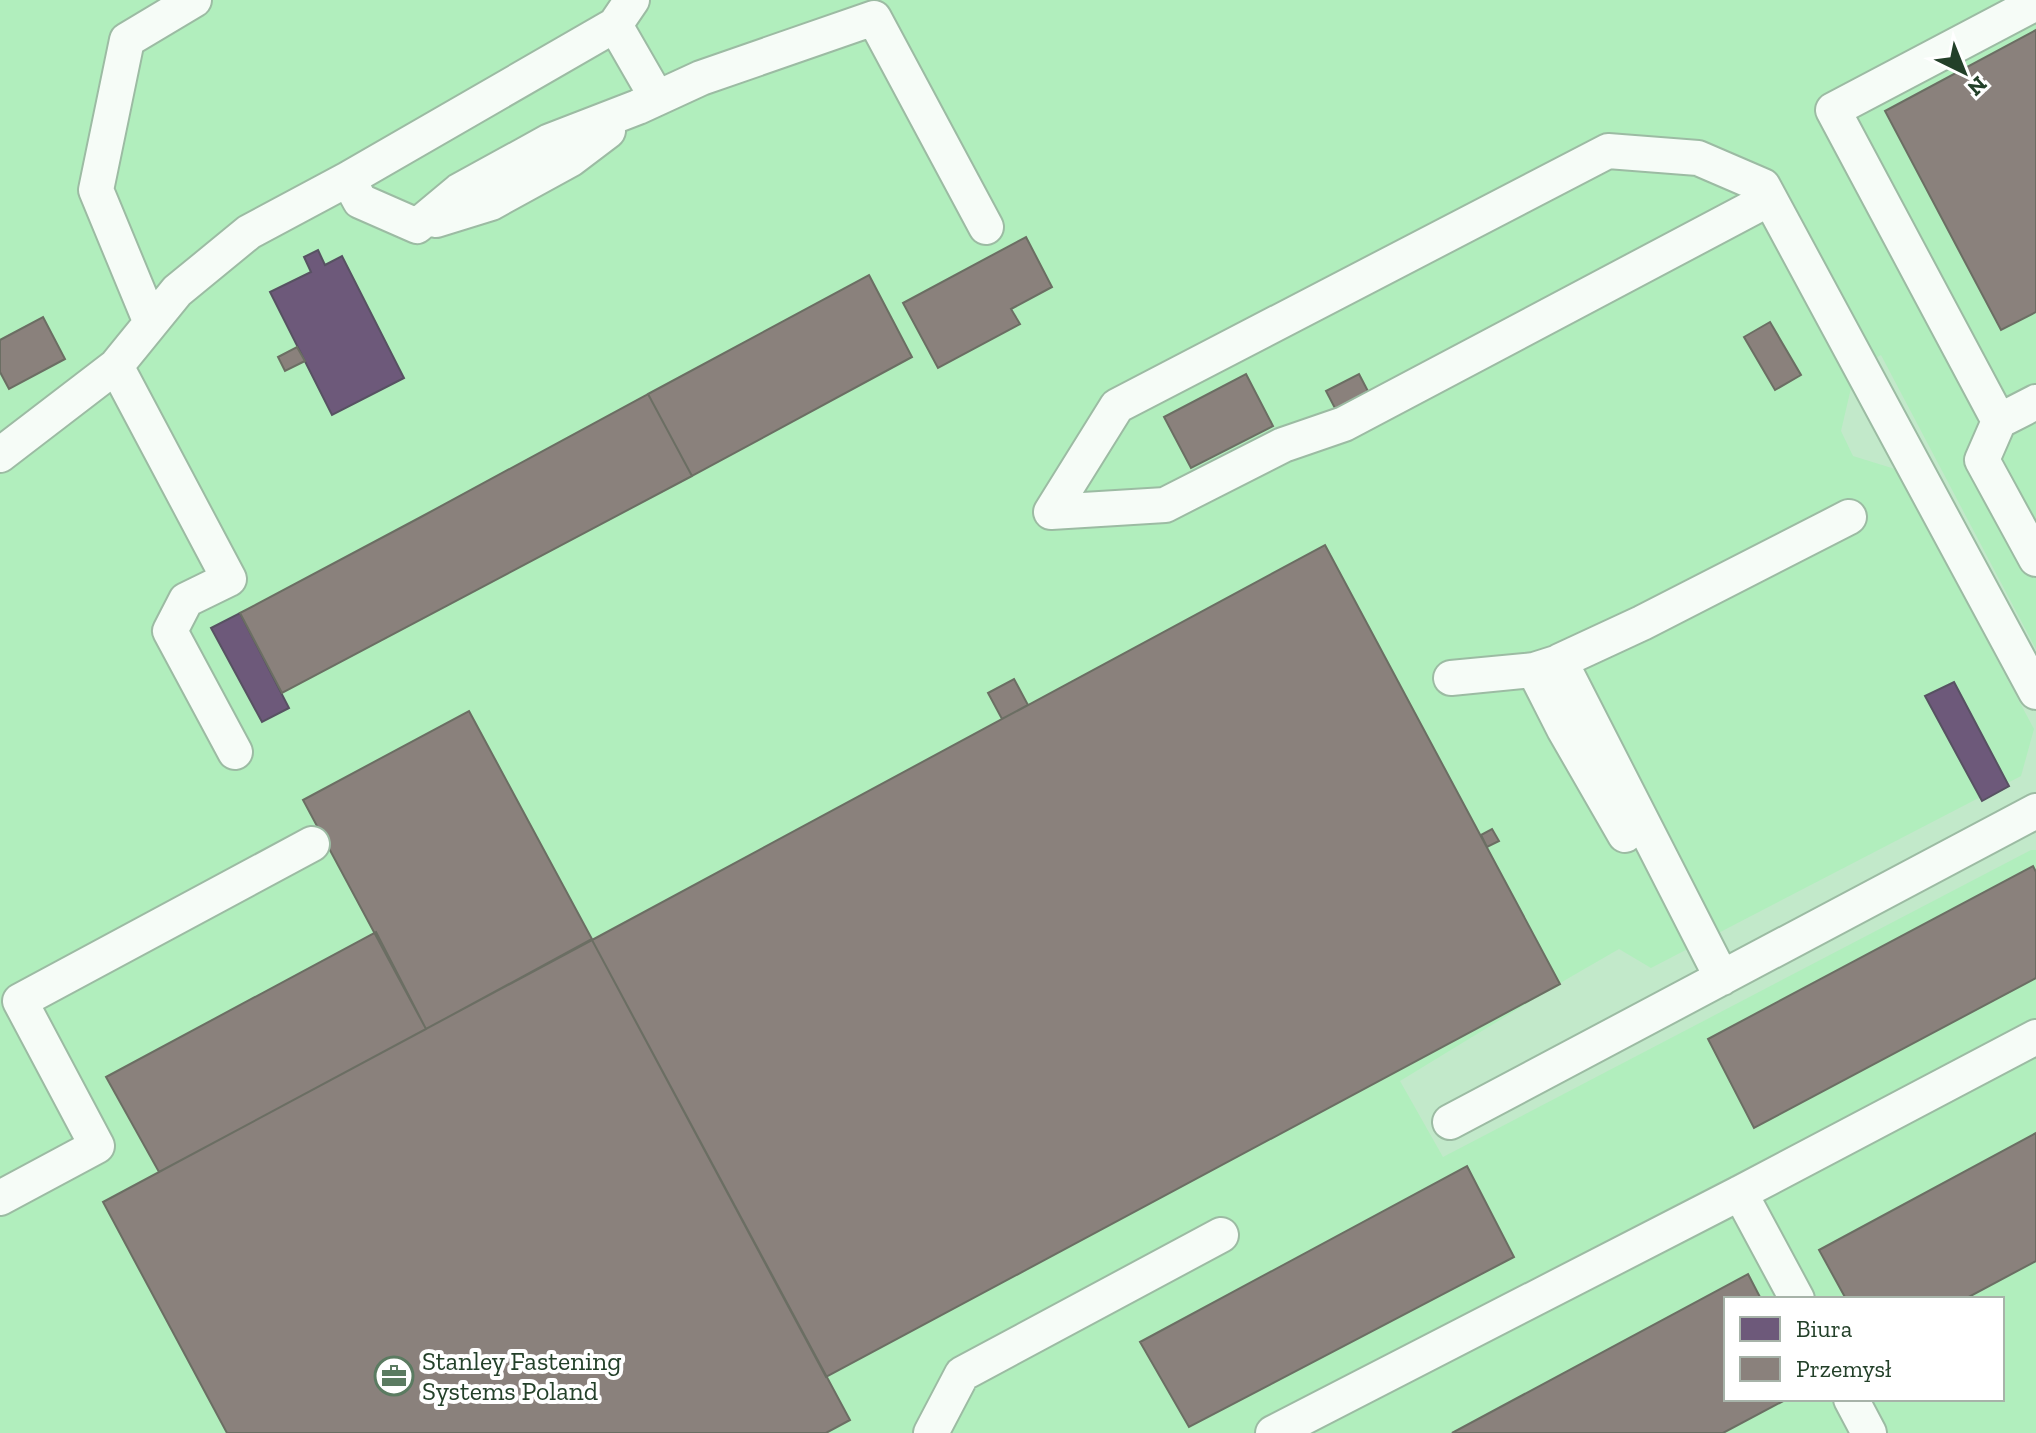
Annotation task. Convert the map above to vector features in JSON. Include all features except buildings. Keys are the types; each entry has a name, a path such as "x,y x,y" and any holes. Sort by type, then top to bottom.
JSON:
{"lane":[{"path":"151,323 96,190 127,40 194,0"},
{"path":"1999,421 1833,110 2036,3"},
{"path":"0,455 116,366 177,291 249,232 348,179 623,13 648,103"},
{"path":"348,179 360,201 417,226 459,191 550,141 648,103 701,78 874,18 986,227"},
{"path":"1769,199 1344,424 1283,445 1165,505 1051,512 1117,406 1608,151 1698,158 1763,186 2036,692"},
{"path":"116,366 229,579 186,600 170,631 235,752"},
{"path":"2036,402 1999,421 1982,460 2036,559"},
{"path":"1451,678 1547,666 1642,623 1849,517"},
{"path":"1547,666 1672,882 1722,978"},
{"path":"1450,1122 2036,811"},
{"path":"0,1198 97,1146 20,1001 312,844"},
{"path":"1273,1433 2036,1037"},
{"path":"1740,1193 1796,1297"},
{"path":"931,1433 962,1374 1221,1235"},
{"path":"1852,1401 1869,1433"}],"shaded area":[{"path":"0,0 2036,0 2036,649 1881,355 1844,375 1851,388 1841,431 1853,456 1895,469 2034,729 2021,776 1651,968 1619,949 1400,1081 1443,1157 2036,850 2036,1433 0,1433"}],"place":[{"name":"Stanley Fastening Systems Poland","path":"394,1376"}]}
